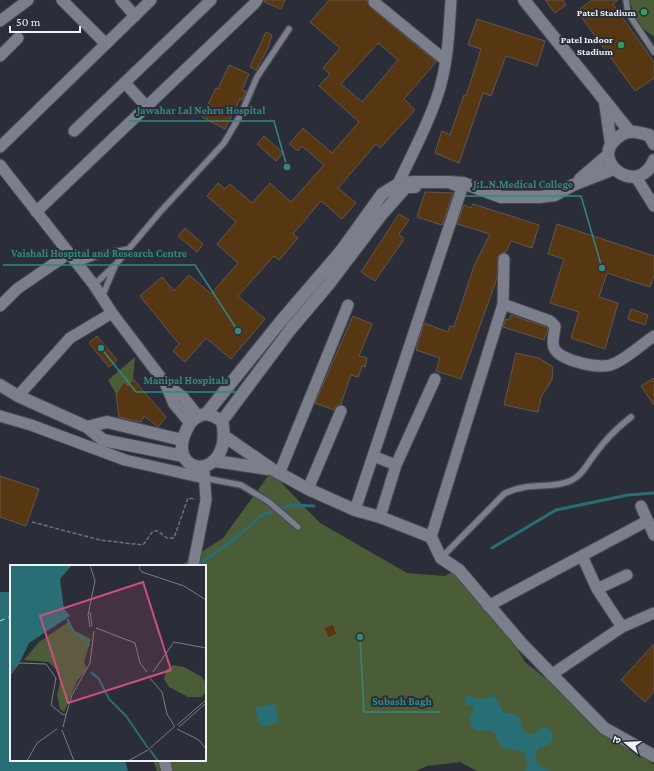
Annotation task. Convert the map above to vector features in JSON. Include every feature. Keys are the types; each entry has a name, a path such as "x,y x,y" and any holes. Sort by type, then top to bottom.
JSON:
{"street":[{"path":"0,21 28,0"},
{"path":"62,0 106,44"},
{"path":"121,0 135,16"},
{"path":"0,147 151,0"},
{"path":"74,131 211,0"},
{"path":"36,212 257,0"},
{"path":"398,184 426,125 438,93 445,60 451,0"},
{"path":"524,0 551,31 630,132 652,138"},
{"path":"374,2 445,60"},
{"path":"0,56 18,38"},
{"path":"125,83 147,107"},
{"path":"605,101 610,149 614,169 628,177 636,177 642,176 652,166"},
{"path":"573,185 610,149 617,138 630,132"},
{"path":"0,165 68,254 94,285 112,313 165,383 174,404 198,418 218,418 222,422 224,436 220,453 204,473 206,500 193,565"},
{"path":"222,422 346,255 382,194 398,184 412,182 447,182 463,184 501,197 521,198 555,195 573,185 614,169"},
{"path":"636,177 654,206"},
{"path":"447,182 462,188"},
{"path":"204,473 191,465 183,456 181,448 182,440 198,418 281,321 346,255 406,187 474,188"},
{"path":"355,510 462,188"},
{"path":"0,306 17,289 68,254"},
{"path":"504,260 504,304 431,537 441,558 459,570 488,606 551,675 604,728 654,756"},
{"path":"504,304 550,321 555,326 553,342 557,352 563,356 591,366 613,365 654,336"},
{"path":"275,472 348,305"},
{"path":"18,396 70,338 112,313"},
{"path":"281,321 290,330"},
{"path":"380,517 396,465 435,379"},
{"path":"0,385 18,396 87,427 103,440 183,456"},
{"path":"308,489 341,411"},
{"path":"0,416 25,423 124,460 204,473"},
{"path":"87,427 107,422 182,440"},
{"path":"224,436 275,472 308,489 355,510 380,517 431,537"},
{"path":"373,456 396,465"},
{"path":"215,460 275,472"},
{"path":"641,506 654,535"},
{"path":"488,606 648,522"},
{"path":"582,556 597,589 622,627"},
{"path":"597,589 627,575"},
{"path":"551,675 622,627 654,613"},
{"path":"164,761 167,771"}],"lane":[{"path":"626,0 628,13 654,52"},
{"path":"94,285 117,264 224,143 240,114 256,77 289,29"},
{"path":"77,264 102,254 129,249"},
{"path":"102,297 117,264"},
{"path":"441,558 504,494 518,487 559,484 576,478 583,472 595,454 618,428 631,417"},
{"path":"204,473 241,485 269,502 298,527"}],"path":[{"path":"32,522 100,540 143,545 153,531 158,531 167,538 174,538 188,498 206,500"}],"green space":[{"name":"Patel Stadium","path":"629,0 654,0 654,37 639,25"},
{"path":"135,357 133,379 128,386 124,382 116,394 108,380"},
{"path":"271,472 320,523 407,573 445,576 461,567 510,621 519,652 525,662 654,765 654,771 477,771 460,762 427,766 416,771 157,771 153,761 206,761 206,565 182,565 223,538"}],"water":[{"path":"0,592 10,592 10,761 125,761 128,771 0,771"},
{"path":"468,695 479,699 495,696 503,712 516,715 523,729 528,734 534,734 543,727 551,730 553,740 548,745 539,748 535,757 540,767 553,771 525,771 528,764 524,752 500,746 495,734 490,730 478,731 472,728 469,717 474,709 473,706 467,705 464,701"},
{"path":"275,703 279,722 260,727 255,708"}],"building":[{"path":"264,0 285,0 281,9 264,2"},
{"path":"329,0 367,0 370,7 436,62 404,99 415,110 380,148 376,144 338,188 356,203 342,219 321,201 293,234 298,238 279,260 274,256 238,296 265,319 231,359 206,338 185,362 173,351 179,344 140,296 162,277 174,291 189,275 211,294 238,263 217,244 236,222 207,196 218,183 225,189 230,184 252,203 270,183 291,202 324,165 302,146 298,151 289,144 303,128 332,153 359,122 319,86 330,74 323,68 340,48 310,22","holes":["378,43 398,60 362,102 341,84"]},
{"path":"545,0 563,0 566,5 555,13"},
{"name":"Patel Indoor Stadium","path":"592,0 618,0 613,4 654,62 654,78 635,91 577,11"},
{"path":"477,19 545,41 537,66 506,56 491,96 483,93 459,163 435,153 442,131 450,135 464,95 466,96 481,49 468,45"},
{"path":"266,32 272,35 268,48 256,70 250,67"},
{"path":"229,65 249,74 242,90 246,91 242,100 240,99 225,129 202,117 216,88 218,89"},
{"path":"264,136 283,153 276,161 257,144"},
{"path":"425,192 453,193 442,225 417,217"},
{"path":"473,204 539,225 532,248 511,241 506,252 501,253 498,256 497,278 461,379 436,371 440,358 416,350 424,323 448,332 450,326 454,327 474,266 490,234 457,224 464,205 471,208"},
{"path":"399,214 409,220 399,234 404,239 375,281 361,272"},
{"path":"557,224 654,256 654,275 650,287 607,273 599,297 618,303 605,349 571,338 579,312 550,303 564,259 548,254"},
{"path":"185,228 203,244 197,252 178,236"},
{"path":"631,309 648,315 645,325 628,319"},
{"path":"511,315 546,327 548,329 544,340 503,327 506,319 509,320"},
{"path":"353,316 372,324 359,356 367,358 365,367 362,366 358,377 351,375 341,404 336,406 334,410 315,403"},
{"path":"97,336 117,360 109,367 89,343"},
{"path":"516,353 539,358 553,367 552,380 541,397 538,412 504,405"},
{"path":"654,378 654,405 641,386"},
{"path":"133,379 166,417 158,427 144,416 141,422 119,417 116,394 124,382 128,386"},
{"path":"0,476 39,489 26,526 0,517"},
{"path":"333,624 337,634 328,638 324,628"},
{"path":"654,644 654,691 645,702 621,680"}],"waterway":[{"path":"492,548 556,510 628,495 654,493"},
{"path":"198,565 236,538 262,515 291,505 314,506"}],"ferry route":[{"path":"0,621 10,616"}],"place":[{"name":"Patel Stadium","path":"644,12"},
{"name":"Patel Indoor Stadium","path":"621,45"},
{"name":"Jawahar Lal Nehru Hospital","path":"287,167"},
{"name":"J.L.N.Medical College","path":"602,268"},
{"name":"Vaishali Hospital and Research Centre","path":"238,331"},
{"name":"Manipal Hospitals","path":"101,348"},
{"name":"Subash Bagh","path":"360,637"}]}
